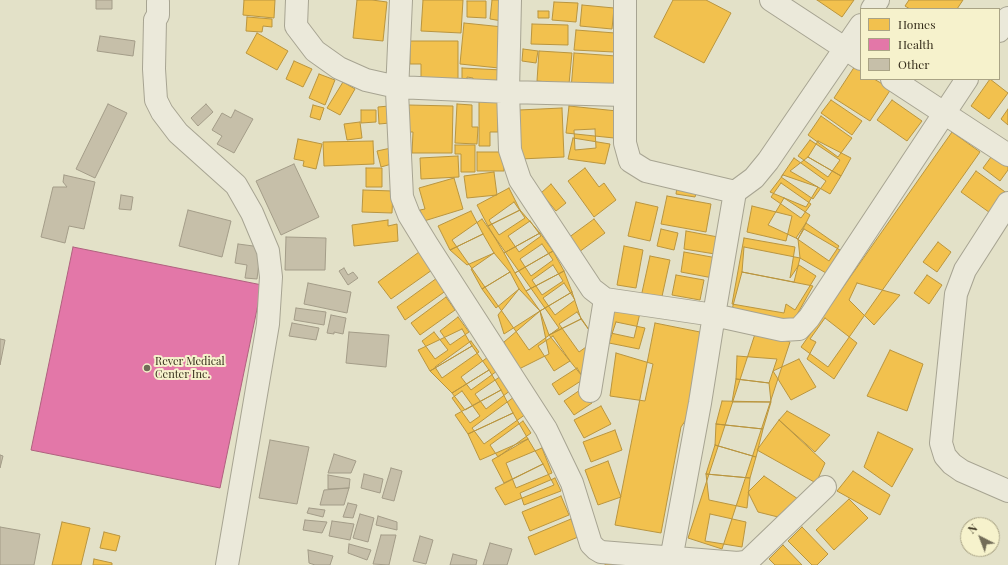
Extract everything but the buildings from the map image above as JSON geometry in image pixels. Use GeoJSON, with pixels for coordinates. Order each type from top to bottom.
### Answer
{"type":"FeatureCollection","features":[{"type":"Feature","properties":{"kind":"street"},"geometry":{"type":"LineString","coordinates":[[297,0],[296,26],[315,52],[339,68],[366,80],[397,88],[625,95]]}},
{"type":"Feature","properties":{"kind":"street"},"geometry":{"type":"LineString","coordinates":[[401,0],[397,88],[402,197],[409,215],[432,253],[546,429],[572,483],[591,544],[601,552],[671,561],[745,562],[749,560],[825,487]]}},
{"type":"Feature","properties":{"kind":"street"},"geometry":{"type":"LineString","coordinates":[[510,0],[508,92],[510,150],[520,180],[592,289],[605,299],[714,315],[782,330],[799,329],[809,318],[966,80]]}},
{"type":"Feature","properties":{"kind":"street"},"geometry":{"type":"LineString","coordinates":[[625,0],[625,143],[630,161],[646,171],[735,192]]}},
{"type":"Feature","properties":{"kind":"street"},"geometry":{"type":"LineString","coordinates":[[771,0],[853,54]]}},
{"type":"Feature","properties":{"kind":"street"},"geometry":{"type":"LineString","coordinates":[[158,2],[158,15],[155,20],[154,70],[156,100],[162,112],[178,133],[236,186],[252,213],[268,251],[271,277],[268,324],[227,565]]}},
{"type":"Feature","properties":{"kind":"street"},"geometry":{"type":"LineString","coordinates":[[1000,30],[1008,18]]}},
{"type":"Feature","properties":{"kind":"street"},"geometry":{"type":"LineString","coordinates":[[671,561],[700,403],[735,192],[754,178],[853,54],[860,29]]}},
{"type":"Feature","properties":{"kind":"street"},"geometry":{"type":"LineString","coordinates":[[894,80],[1008,155]]}},
{"type":"Feature","properties":{"kind":"street"},"geometry":{"type":"LineString","coordinates":[[1008,203],[965,270],[956,294],[941,443],[945,456],[952,464],[962,471],[1008,490]]}},
{"type":"Feature","properties":{"kind":"street"},"geometry":{"type":"LineString","coordinates":[[590,391],[605,299]]}},
{"type":"Feature","properties":{"kind":"place","name":"Rever Medical Center Inc."},"geometry":{"type":"Point","coordinates":[147,368]}}]}
